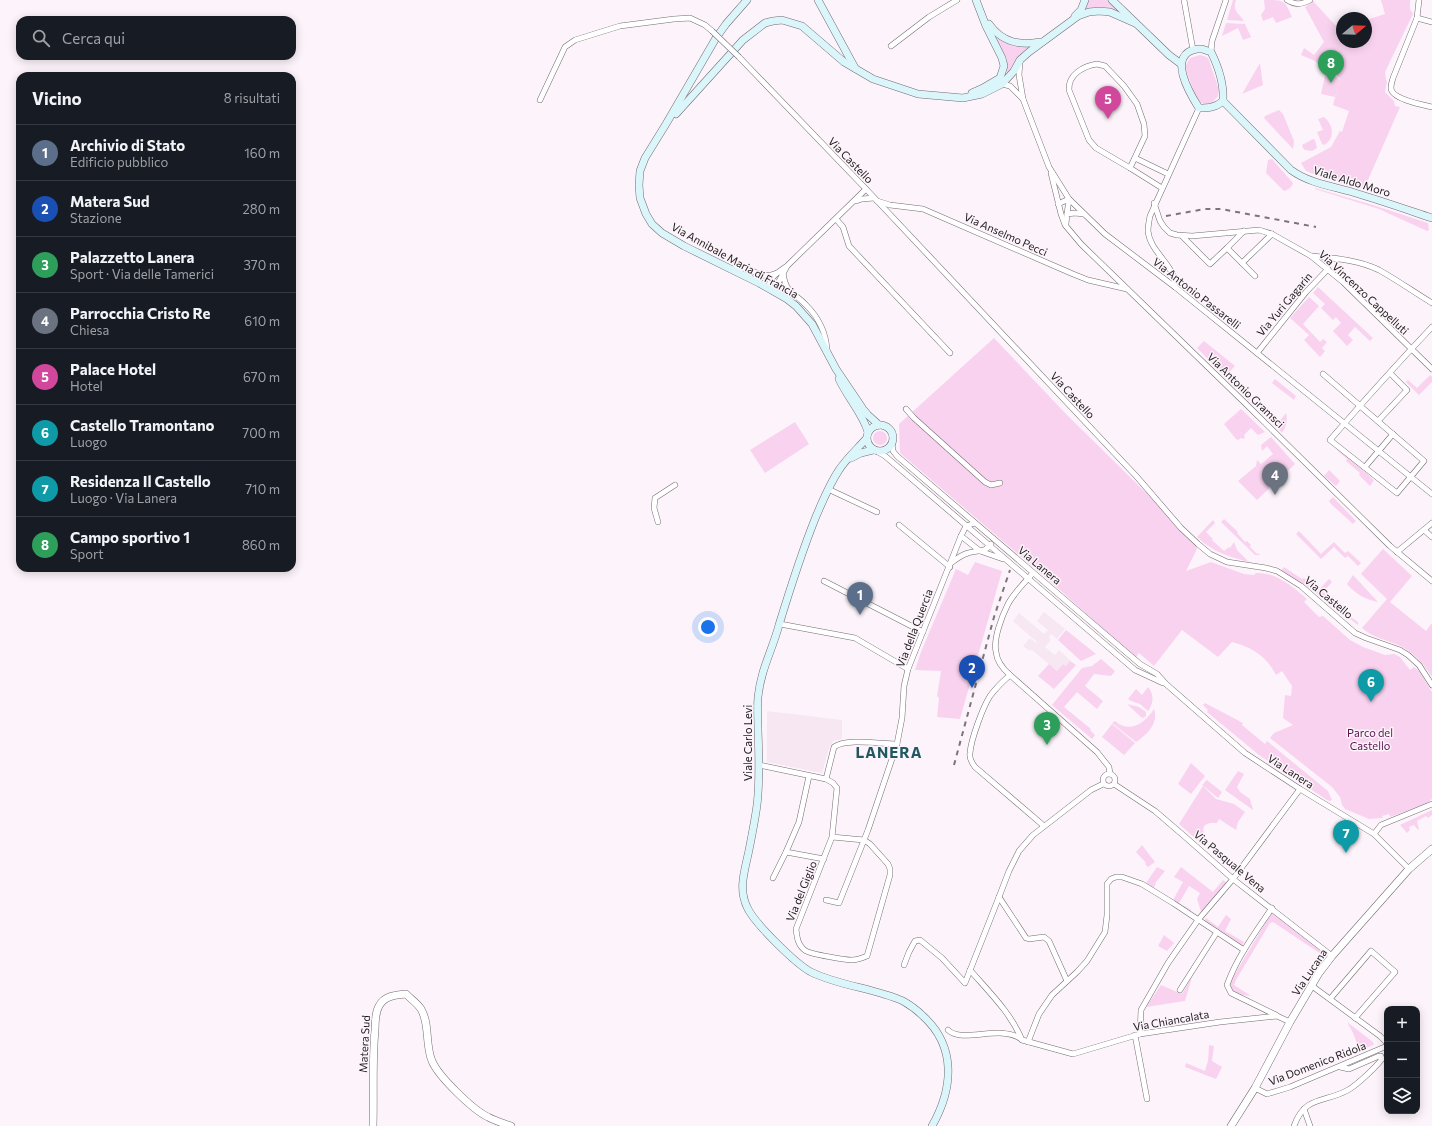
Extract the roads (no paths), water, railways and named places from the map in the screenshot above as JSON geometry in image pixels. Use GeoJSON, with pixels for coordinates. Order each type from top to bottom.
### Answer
{"type":"FeatureCollection","features":[{"type":"Feature","properties":{"kind":"main road","name":"Via Annibale Maria di Francia"},"geometry":{"type":"LineString","coordinates":[[747,0],[716,38],[645,158],[640,171],[640,198],[646,214],[652,224],[662,232],[684,246],[787,298],[796,306],[807,317],[836,369],[868,415],[879,424]]}},
{"type":"Feature","properties":{"kind":"main road"},"geometry":{"type":"LineString","coordinates":[[818,0],[855,68]]}},
{"type":"Feature","properties":{"kind":"main road"},"geometry":{"type":"LineString","coordinates":[[954,98],[983,88],[1000,78],[1003,71],[1004,66],[1002,58],[986,26],[976,0]]}},
{"type":"Feature","properties":{"kind":"main road"},"geometry":{"type":"LineString","coordinates":[[1067,23],[1081,10],[1084,0]]}},
{"type":"Feature","properties":{"kind":"main road"},"geometry":{"type":"LineString","coordinates":[[1112,0],[1135,23],[1181,64]]}},
{"type":"Feature","properties":{"kind":"main road"},"geometry":{"type":"LineString","coordinates":[[1002,84],[1014,71],[1020,60],[1042,41],[1078,16],[1089,12],[1110,12],[1135,23]]}},
{"type":"Feature","properties":{"kind":"main road"},"geometry":{"type":"LineString","coordinates":[[982,14],[994,31],[1003,38],[1026,44],[1042,41]]}},
{"type":"Feature","properties":{"kind":"main road","name":"Via Annibale Maria di Francia"},"geometry":{"type":"LineString","coordinates":[[666,124],[743,40],[764,23],[782,20],[802,26],[844,62],[873,79],[918,94],[954,98],[970,97],[982,94],[1002,84]]}},
{"type":"Feature","properties":{"kind":"main road"},"geometry":{"type":"LineString","coordinates":[[1202,49],[1211,52],[1216,63],[1223,92],[1223,102],[1217,106],[1199,108],[1192,97],[1183,76],[1181,64],[1187,53],[1193,50],[1202,49]]}},
{"type":"Feature","properties":{"kind":"main road","name":"Viale Aldo Moro"},"geometry":{"type":"LineString","coordinates":[[1223,102],[1291,170],[1300,177],[1367,196],[1432,218]]}},
{"type":"Feature","properties":{"kind":"main road","name":"Via Annibale Maria di Francia"},"geometry":{"type":"LineString","coordinates":[[836,369],[843,389],[863,419],[867,435]]}},
{"type":"Feature","properties":{"kind":"main road"},"geometry":{"type":"LineString","coordinates":[[879,424],[886,426],[891,431],[893,438],[892,444],[884,451],[876,451],[868,445],[867,435],[872,427],[879,424]]}},
{"type":"Feature","properties":{"kind":"main road","name":"Viale Carlo Levi"},"geometry":{"type":"LineString","coordinates":[[867,435],[849,459],[840,468],[828,489],[799,561],[780,624],[766,659],[760,680],[758,700],[759,765],[757,802],[742,882],[743,897],[748,909],[770,936],[798,963],[810,971],[835,981],[904,1002],[929,1022],[944,1048],[948,1063],[948,1080],[945,1097],[932,1126]]}},
{"type":"Feature","properties":{"kind":"main road","name":"Viale Carlo Levi"},"geometry":{"type":"LineString","coordinates":[[849,459],[861,453],[876,451]]}},
{"type":"Feature","properties":{"kind":"street"},"geometry":{"type":"LineString","coordinates":[[890,46],[928,17],[957,0]]}},
{"type":"Feature","properties":{"kind":"street"},"geometry":{"type":"LineString","coordinates":[[1184,0],[1193,50]]}},
{"type":"Feature","properties":{"kind":"street"},"geometry":{"type":"LineString","coordinates":[[1211,52],[1212,41],[1226,0]]}},
{"type":"Feature","properties":{"kind":"street"},"geometry":{"type":"LineString","coordinates":[[1287,0],[1293,4],[1310,0]]}},
{"type":"Feature","properties":{"kind":"street"},"geometry":{"type":"LineString","coordinates":[[1419,0],[1417,18],[1393,78],[1391,88],[1393,93],[1403,99],[1432,107]]}},
{"type":"Feature","properties":{"kind":"street","name":"Via Castello"},"geometry":{"type":"LineString","coordinates":[[540,100],[566,47],[575,40],[620,26],[674,19],[690,18],[705,25],[739,57],[866,189],[1137,477],[1181,528],[1198,544],[1210,554],[1227,562],[1277,571],[1301,586],[1355,632],[1366,638],[1400,650],[1408,655],[1419,665],[1432,685]]}},
{"type":"Feature","properties":{"kind":"street"},"geometry":{"type":"LineString","coordinates":[[1417,18],[1432,22]]}},
{"type":"Feature","properties":{"kind":"street","name":"Via Antonio Passarelli"},"geometry":{"type":"LineString","coordinates":[[1020,60],[1019,75],[1023,99],[1049,167],[1068,199],[1105,234],[1257,353],[1432,494]]}},
{"type":"Feature","properties":{"kind":"street"},"geometry":{"type":"LineString","coordinates":[[1130,168],[1145,136],[1144,124],[1137,104],[1124,86],[1105,66],[1097,64],[1087,66],[1072,76],[1068,83],[1069,90],[1088,140],[1096,148],[1162,188]]}},
{"type":"Feature","properties":{"kind":"street"},"geometry":{"type":"LineString","coordinates":[[1002,84],[1010,86],[1023,99]]}},
{"type":"Feature","properties":{"kind":"street"},"geometry":{"type":"LineString","coordinates":[[1175,288],[1176,282],[1172,272],[1154,248],[1149,237],[1148,232],[1150,216],[1154,203],[1199,108]]}},
{"type":"Feature","properties":{"kind":"street"},"geometry":{"type":"LineString","coordinates":[[1134,158],[1168,174]]}},
{"type":"Feature","properties":{"kind":"street","name":"Via Antonio Gramsci"},"geometry":{"type":"LineString","coordinates":[[1049,167],[1065,225],[1081,244],[1397,552],[1432,581]]}},
{"type":"Feature","properties":{"kind":"street"},"geometry":{"type":"LineString","coordinates":[[770,289],[769,282],[866,189]]}},
{"type":"Feature","properties":{"kind":"street"},"geometry":{"type":"LineString","coordinates":[[855,201],[862,199],[875,200]]}},
{"type":"Feature","properties":{"kind":"street"},"geometry":{"type":"LineString","coordinates":[[1058,204],[1068,199],[1068,214],[1065,225]]}},
{"type":"Feature","properties":{"kind":"street","name":"Via Anselmo Pecci"},"geometry":{"type":"LineString","coordinates":[[875,200],[896,206],[912,206],[923,209],[1088,280],[1128,290]]}},
{"type":"Feature","properties":{"kind":"street"},"geometry":{"type":"LineString","coordinates":[[1154,203],[1160,221],[1164,227],[1170,233],[1182,236],[1210,264],[1244,231]]}},
{"type":"Feature","properties":{"kind":"street"},"geometry":{"type":"LineString","coordinates":[[1068,214],[1084,214]]}},
{"type":"Feature","properties":{"kind":"street"},"geometry":{"type":"LineString","coordinates":[[836,219],[843,227],[849,246],[950,353]]}},
{"type":"Feature","properties":{"kind":"street","name":"Via Vincenzo Cappelluti"},"geometry":{"type":"LineString","coordinates":[[1182,236],[1259,230],[1272,234],[1311,256],[1328,269],[1432,369]]}},
{"type":"Feature","properties":{"kind":"street"},"geometry":{"type":"LineString","coordinates":[[1242,263],[1272,234]]}},
{"type":"Feature","properties":{"kind":"street"},"geometry":{"type":"LineString","coordinates":[[1227,248],[1255,276]]}},
{"type":"Feature","properties":{"kind":"street"},"geometry":{"type":"LineString","coordinates":[[1311,256],[1336,258],[1378,270],[1432,303]]}},
{"type":"Feature","properties":{"kind":"street"},"geometry":{"type":"LineString","coordinates":[[732,269],[742,268],[764,275],[780,273]]}},
{"type":"Feature","properties":{"kind":"street","name":"Via Yuri Gagarin"},"geometry":{"type":"LineString","coordinates":[[1257,353],[1306,292],[1328,269]]}},
{"type":"Feature","properties":{"kind":"street"},"geometry":{"type":"LineString","coordinates":[[780,273],[786,287],[806,305],[818,319],[826,340],[827,351]]}},
{"type":"Feature","properties":{"kind":"street"},"geometry":{"type":"LineString","coordinates":[[1322,374],[1360,406],[1378,421],[1424,461],[1397,493],[1330,440],[1360,406],[1390,373],[1432,328]]}},
{"type":"Feature","properties":{"kind":"street"},"geometry":{"type":"LineString","coordinates":[[1427,333],[1432,338]]}},
{"type":"Feature","properties":{"kind":"street"},"geometry":{"type":"LineString","coordinates":[[1378,421],[1407,390],[1390,373]]}},
{"type":"Feature","properties":{"kind":"street"},"geometry":{"type":"LineString","coordinates":[[906,408],[914,418],[985,482],[991,485],[1000,483]]}},
{"type":"Feature","properties":{"kind":"street"},"geometry":{"type":"LineString","coordinates":[[1365,467],[1393,434]]}},
{"type":"Feature","properties":{"kind":"street","name":"Via Lanera"},"geometry":{"type":"LineString","coordinates":[[892,444],[893,451],[896,456],[1140,664],[1157,674],[1166,684],[1245,753],[1374,834],[1409,869]]}},
{"type":"Feature","properties":{"kind":"street","name":"Via Lanera"},"geometry":{"type":"LineString","coordinates":[[876,451],[885,456],[1135,670],[1166,684]]}},
{"type":"Feature","properties":{"kind":"street"},"geometry":{"type":"LineString","coordinates":[[658,522],[654,508],[655,498],[676,485]]}},
{"type":"Feature","properties":{"kind":"street"},"geometry":{"type":"LineString","coordinates":[[828,489],[877,512]]}},
{"type":"Feature","properties":{"kind":"street"},"geometry":{"type":"LineString","coordinates":[[966,526],[975,523]]}},
{"type":"Feature","properties":{"kind":"street"},"geometry":{"type":"LineString","coordinates":[[1397,552],[1432,524]]}},
{"type":"Feature","properties":{"kind":"street"},"geometry":{"type":"LineString","coordinates":[[899,526],[950,565],[959,557],[968,553],[984,550],[990,546],[993,538]]}},
{"type":"Feature","properties":{"kind":"street","name":"Via della Quercia"},"geometry":{"type":"LineString","coordinates":[[826,900],[839,903],[864,840],[897,744],[902,718],[904,686],[908,669],[966,526]]}},
{"type":"Feature","properties":{"kind":"street"},"geometry":{"type":"LineString","coordinates":[[1424,530],[1432,537]]}},
{"type":"Feature","properties":{"kind":"street","name":"Via Lanera"},"geometry":{"type":"LineString","coordinates":[[961,536],[980,551],[1007,560]]}},
{"type":"Feature","properties":{"kind":"street"},"geometry":{"type":"LineString","coordinates":[[1033,573],[1008,604],[995,644],[997,659],[1010,676],[1097,752],[1109,767],[1110,774],[1115,778],[1114,784],[1109,787],[1103,784]]}},
{"type":"Feature","properties":{"kind":"street"},"geometry":{"type":"LineString","coordinates":[[824,581],[923,632]]}},
{"type":"Feature","properties":{"kind":"street"},"geometry":{"type":"LineString","coordinates":[[780,624],[855,638],[908,669]]}},
{"type":"Feature","properties":{"kind":"street"},"geometry":{"type":"LineString","coordinates":[[1010,676],[1001,683],[990,697],[980,717],[970,753],[971,761],[975,767],[1044,826]]}},
{"type":"Feature","properties":{"kind":"street"},"geometry":{"type":"LineString","coordinates":[[759,765],[826,779],[834,746],[838,744],[851,742],[897,744]]}},
{"type":"Feature","properties":{"kind":"street"},"geometry":{"type":"LineString","coordinates":[[1103,784],[1103,777],[1106,774],[1110,774]]}},
{"type":"Feature","properties":{"kind":"street"},"geometry":{"type":"LineString","coordinates":[[773,878],[800,822],[809,776]]}},
{"type":"Feature","properties":{"kind":"street","name":"Via del Giglio"},"geometry":{"type":"LineString","coordinates":[[826,779],[833,783],[837,788],[832,837],[796,929],[797,940],[807,952],[852,960],[867,956],[890,875],[890,869],[888,864],[870,844],[864,840]]}},
{"type":"Feature","properties":{"kind":"street"},"geometry":{"type":"LineString","coordinates":[[904,966],[915,941],[920,940],[942,958],[965,983],[1009,871],[1020,851],[1033,835],[1044,826],[1091,790],[1103,784]]}},
{"type":"Feature","properties":{"kind":"street","name":"Via Pasquale Vena"},"geometry":{"type":"LineString","coordinates":[[1114,784],[1160,816],[1233,879],[1332,956]]}},
{"type":"Feature","properties":{"kind":"street"},"geometry":{"type":"LineString","coordinates":[[1147,1099],[1137,1035],[1141,1010],[1168,963],[1198,920],[1233,879],[1300,788]]}},
{"type":"Feature","properties":{"kind":"street"},"geometry":{"type":"LineString","coordinates":[[1374,834],[1382,825],[1432,804]]}},
{"type":"Feature","properties":{"kind":"street"},"geometry":{"type":"LineString","coordinates":[[832,837],[864,840]]}},
{"type":"Feature","properties":{"kind":"street","name":"Via Lucana"},"geometry":{"type":"LineString","coordinates":[[1231,1126],[1255,1088],[1290,1022],[1319,973],[1332,956],[1409,869],[1432,849]]}},
{"type":"Feature","properties":{"kind":"street"},"geometry":{"type":"LineString","coordinates":[[786,852],[824,860]]}},
{"type":"Feature","properties":{"kind":"street"},"geometry":{"type":"LineString","coordinates":[[1030,1043],[1039,1014],[1052,995],[1077,972],[1086,961],[1105,932],[1107,915],[1107,884],[1111,879],[1122,877],[1142,884],[1174,903],[1244,950]]}},
{"type":"Feature","properties":{"kind":"street"},"geometry":{"type":"LineString","coordinates":[[999,897],[1026,938],[1044,937],[1049,941],[1067,981]]}},
{"type":"Feature","properties":{"kind":"street"},"geometry":{"type":"LineString","coordinates":[[1272,908],[1244,950],[1227,985],[1228,990],[1231,993],[1290,1022]]}},
{"type":"Feature","properties":{"kind":"street"},"geometry":{"type":"LineString","coordinates":[[1180,990],[1216,932]]}},
{"type":"Feature","properties":{"kind":"street"},"geometry":{"type":"LineString","coordinates":[[1330,999],[1371,951],[1395,972],[1355,1018]]}},
{"type":"Feature","properties":{"kind":"street"},"geometry":{"type":"LineString","coordinates":[[970,970],[1004,1010],[1022,1040]]}},
{"type":"Feature","properties":{"kind":"street"},"geometry":{"type":"LineString","coordinates":[[1312,986],[1386,1042]]}},
{"type":"Feature","properties":{"kind":"street","name":"Matera Sud"},"geometry":{"type":"LineString","coordinates":[[373,1126],[374,1038],[376,1012],[379,1005],[385,999],[395,995],[406,994],[415,1002],[425,1019],[431,1060],[436,1069],[455,1091],[487,1117],[511,1126]]}},
{"type":"Feature","properties":{"kind":"street","name":"Via Chiancalata"},"geometry":{"type":"LineString","coordinates":[[948,1030],[952,1034],[964,1036],[1007,1033],[1016,1035],[1022,1040],[1030,1043],[1073,1054],[1137,1035],[1220,1022],[1277,1016]]}},
{"type":"Feature","properties":{"kind":"street","name":"Via Domenico Ridola"},"geometry":{"type":"LineString","coordinates":[[1255,1088],[1268,1094],[1340,1067],[1384,1047]]}},
{"type":"Feature","properties":{"kind":"street"},"geometry":{"type":"LineString","coordinates":[[1294,1126],[1304,1109],[1311,1103],[1348,1090],[1382,1059],[1381,1056],[1379,1056],[1349,1069],[1340,1067]]}},
{"type":"Feature","properties":{"kind":"street"},"geometry":{"type":"LineString","coordinates":[[1304,1109],[1310,1126]]}},
{"type":"Feature","properties":{"kind":"railway"},"geometry":{"type":"LineString","coordinates":[[1166,216],[1205,209],[1221,209],[1316,227]]}},
{"type":"Feature","properties":{"kind":"railway"},"geometry":{"type":"LineString","coordinates":[[954,765],[994,617],[1010,570]]}},
{"type":"Feature","properties":{"kind":"place","name":"Campo sportivo 1"},"geometry":{"type":"Point","coordinates":[1331,83]}},
{"type":"Feature","properties":{"kind":"place","name":"Palace Hotel"},"geometry":{"type":"Point","coordinates":[1108,119]}},
{"type":"Feature","properties":{"kind":"place","name":"Parrocchia Cristo Re"},"geometry":{"type":"Point","coordinates":[1275,495]}},
{"type":"Feature","properties":{"kind":"place","name":"Archivio di Stato"},"geometry":{"type":"Point","coordinates":[860,615]}},
{"type":"Feature","properties":{"kind":"place","name":"Matera Sud"},"geometry":{"type":"Point","coordinates":[972,688]}},
{"type":"Feature","properties":{"kind":"place","name":"Castello Tramontano"},"geometry":{"type":"Point","coordinates":[1371,702]}},
{"type":"Feature","properties":{"kind":"place","name":"Palazzetto Lanera"},"geometry":{"type":"Point","coordinates":[1047,745]}},
{"type":"Feature","properties":{"kind":"place","name":"Residenza Il Castello"},"geometry":{"type":"Point","coordinates":[1346,853]}},
{"type":"Feature","properties":{"kind":"district","name":"LANERA"},"geometry":{"type":"Point","coordinates":[889,752]}},
{"type":"Feature","properties":{"kind":"park label","name":"Parco del Castello"},"geometry":{"type":"Point","coordinates":[1370,738]}}]}
